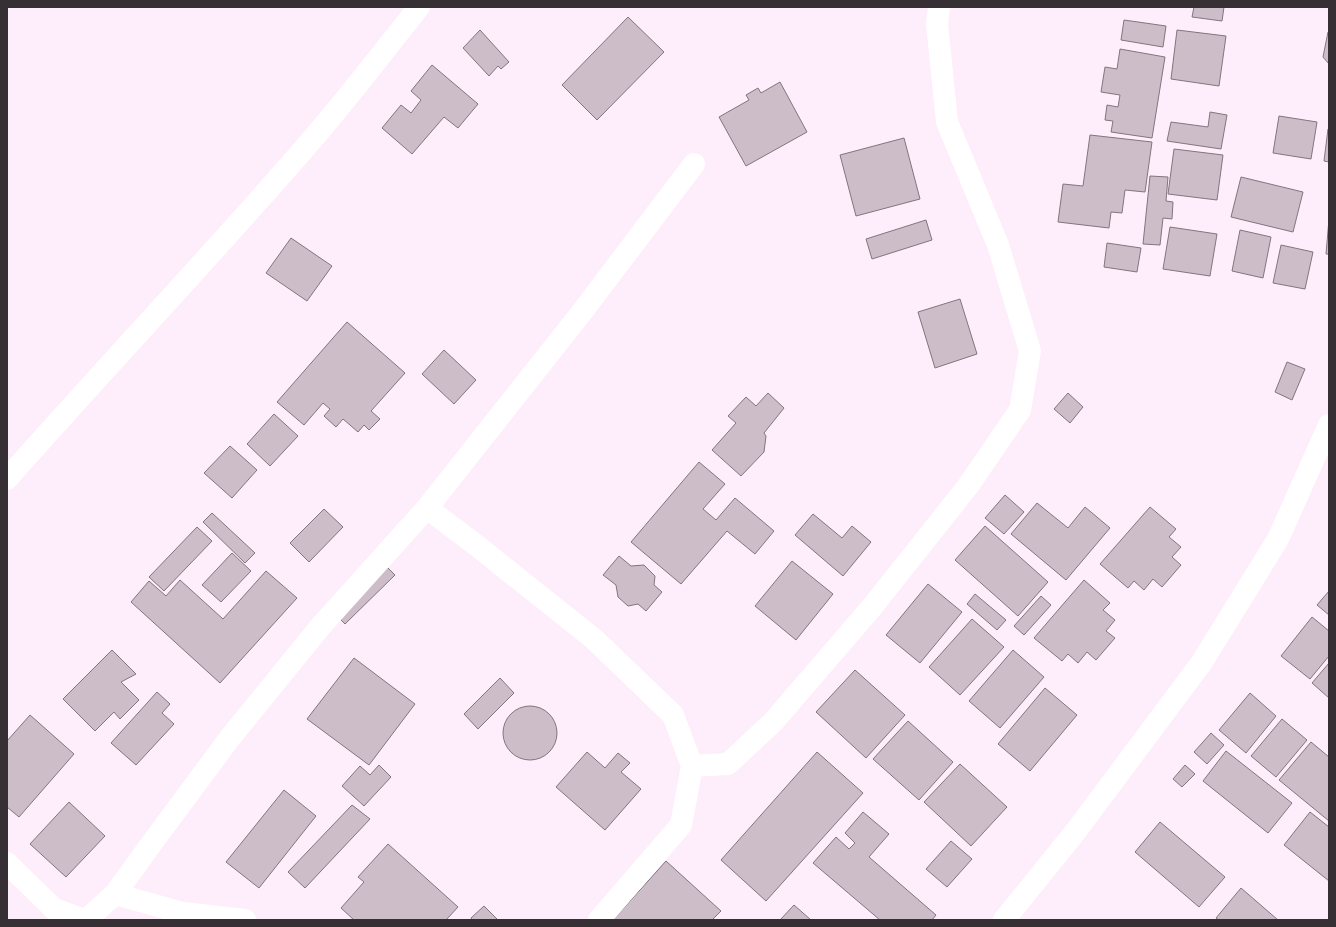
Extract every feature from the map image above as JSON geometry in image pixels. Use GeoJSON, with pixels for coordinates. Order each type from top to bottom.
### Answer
{"type":"FeatureCollection","features":[{"type":"Feature","properties":{"kind":"street"},"geometry":{"type":"LineString","coordinates":[[7,479],[80,396],[191,276],[312,140],[419,7]]}},
{"type":"Feature","properties":{"kind":"street"},"geometry":{"type":"LineString","coordinates":[[692,766],[728,764],[774,722],[872,607],[968,486],[1020,410],[1030,351],[998,245],[947,122],[937,24],[940,7]]}},
{"type":"Feature","properties":{"kind":"street"},"geometry":{"type":"LineString","coordinates":[[7,863],[54,909],[85,920],[115,894],[229,739],[320,628],[427,508],[577,318],[694,164]]}},
{"type":"Feature","properties":{"kind":"street"},"geometry":{"type":"LineString","coordinates":[[1004,920],[1076,832],[1202,662],[1278,540],[1329,425]]}},
{"type":"Feature","properties":{"kind":"street"},"geometry":{"type":"LineString","coordinates":[[427,508],[594,639],[673,715],[692,766],[680,826],[599,920]]}},
{"type":"Feature","properties":{"kind":"street"},"geometry":{"type":"LineString","coordinates":[[115,894],[183,913],[245,920]]}},
{"type":"Feature","properties":{"kind":"building"},"geometry":{"type":"Polygon","coordinates":[[[1194,7],[1224,7],[1222,21],[1192,17],[1194,7]]]}},
{"type":"Feature","properties":{"kind":"building"},"geometry":{"type":"Polygon","coordinates":[[[628,17],[664,52],[597,120],[562,85],[628,17]]]}},
{"type":"Feature","properties":{"kind":"building"},"geometry":{"type":"Polygon","coordinates":[[[1124,20],[1166,26],[1163,47],[1121,40],[1124,20]]]}},
{"type":"Feature","properties":{"kind":"building"},"geometry":{"type":"Polygon","coordinates":[[[480,30],[509,62],[501,69],[498,66],[489,76],[463,48],[480,30]]]}},
{"type":"Feature","properties":{"kind":"building"},"geometry":{"type":"Polygon","coordinates":[[[1177,30],[1226,36],[1219,86],[1171,79],[1177,30]]]}},
{"type":"Feature","properties":{"kind":"building"},"geometry":{"type":"Polygon","coordinates":[[[1328,32],[1329,33],[1329,64],[1323,57],[1328,32]]]}},
{"type":"Feature","properties":{"kind":"building"},"geometry":{"type":"Polygon","coordinates":[[[1120,49],[1165,57],[1152,138],[1111,132],[1113,121],[1105,120],[1107,105],[1118,107],[1120,95],[1101,92],[1105,67],[1117,69],[1120,49]]]}},
{"type":"Feature","properties":{"kind":"building"},"geometry":{"type":"Polygon","coordinates":[[[432,65],[478,104],[458,128],[444,117],[412,154],[382,128],[401,105],[411,113],[421,100],[411,91],[432,65]]]}},
{"type":"Feature","properties":{"kind":"building"},"geometry":{"type":"Polygon","coordinates":[[[780,82],[807,132],[746,166],[719,117],[749,100],[746,95],[758,88],[761,93],[780,82]]]}},
{"type":"Feature","properties":{"kind":"building"},"geometry":{"type":"Polygon","coordinates":[[[1210,112],[1227,115],[1221,149],[1167,141],[1171,122],[1208,127],[1210,112]]]}},
{"type":"Feature","properties":{"kind":"building"},"geometry":{"type":"Polygon","coordinates":[[[1279,116],[1317,122],[1311,159],[1273,153],[1279,116]]]}},
{"type":"Feature","properties":{"kind":"building"},"geometry":{"type":"Polygon","coordinates":[[[1329,129],[1329,162],[1324,161],[1329,129]]]}},
{"type":"Feature","properties":{"kind":"building"},"geometry":{"type":"Polygon","coordinates":[[[1090,135],[1152,142],[1145,192],[1125,190],[1122,213],[1111,212],[1109,228],[1058,222],[1063,184],[1083,186],[1090,135]]]}},
{"type":"Feature","properties":{"kind":"building"},"geometry":{"type":"Polygon","coordinates":[[[904,138],[920,199],[856,216],[840,155],[904,138]]]}},
{"type":"Feature","properties":{"kind":"building"},"geometry":{"type":"Polygon","coordinates":[[[1174,149],[1223,155],[1217,200],[1168,194],[1174,149]]]}},
{"type":"Feature","properties":{"kind":"building"},"geometry":{"type":"Polygon","coordinates":[[[1150,176],[1168,177],[1166,201],[1173,202],[1172,219],[1163,218],[1160,245],[1143,244],[1150,176]]]}},
{"type":"Feature","properties":{"kind":"building"},"geometry":{"type":"Polygon","coordinates":[[[1241,177],[1303,192],[1293,232],[1231,217],[1241,177]]]}},
{"type":"Feature","properties":{"kind":"building"},"geometry":{"type":"Polygon","coordinates":[[[1329,219],[1329,254],[1326,254],[1329,219]]]}},
{"type":"Feature","properties":{"kind":"building"},"geometry":{"type":"Polygon","coordinates":[[[926,220],[932,240],[872,259],[866,239],[926,220]]]}},
{"type":"Feature","properties":{"kind":"building"},"geometry":{"type":"Polygon","coordinates":[[[1170,227],[1217,234],[1210,276],[1163,269],[1170,227]]]}},
{"type":"Feature","properties":{"kind":"building"},"geometry":{"type":"Polygon","coordinates":[[[1240,230],[1271,237],[1263,278],[1232,271],[1240,230]]]}},
{"type":"Feature","properties":{"kind":"building"},"geometry":{"type":"Polygon","coordinates":[[[291,238],[332,266],[307,301],[266,273],[291,238]]]}},
{"type":"Feature","properties":{"kind":"building"},"geometry":{"type":"Polygon","coordinates":[[[1107,243],[1141,248],[1137,272],[1104,267],[1107,243]]]}},
{"type":"Feature","properties":{"kind":"building"},"geometry":{"type":"Polygon","coordinates":[[[1281,245],[1313,252],[1305,289],[1273,283],[1281,245]]]}},
{"type":"Feature","properties":{"kind":"building"},"geometry":{"type":"Polygon","coordinates":[[[960,299],[977,354],[935,368],[918,312],[960,299]]]}},
{"type":"Feature","properties":{"kind":"building"},"geometry":{"type":"Polygon","coordinates":[[[347,322],[405,373],[371,411],[380,419],[369,430],[364,425],[358,432],[343,419],[336,427],[324,416],[330,409],[323,403],[304,425],[277,402],[347,322]]]}},
{"type":"Feature","properties":{"kind":"building"},"geometry":{"type":"Polygon","coordinates":[[[444,350],[476,380],[454,404],[422,374],[444,350]]]}},
{"type":"Feature","properties":{"kind":"building"},"geometry":{"type":"Polygon","coordinates":[[[1287,362],[1305,369],[1292,400],[1275,392],[1287,362]]]}},
{"type":"Feature","properties":{"kind":"building"},"geometry":{"type":"Polygon","coordinates":[[[768,393],[784,408],[764,433],[766,436],[764,452],[741,476],[712,450],[736,423],[728,416],[746,397],[756,406],[768,393]]]}},
{"type":"Feature","properties":{"kind":"building"},"geometry":{"type":"Polygon","coordinates":[[[1068,393],[1083,407],[1070,423],[1054,409],[1068,393]]]}},
{"type":"Feature","properties":{"kind":"building"},"geometry":{"type":"Polygon","coordinates":[[[274,414],[298,436],[270,466],[247,444],[274,414]]]}},
{"type":"Feature","properties":{"kind":"building"},"geometry":{"type":"Polygon","coordinates":[[[230,446],[257,470],[232,498],[204,473],[230,446]]]}},
{"type":"Feature","properties":{"kind":"building"},"geometry":{"type":"Polygon","coordinates":[[[699,462],[725,484],[703,509],[716,520],[735,498],[774,531],[755,554],[727,531],[681,584],[631,542],[699,462]]]}},
{"type":"Feature","properties":{"kind":"building"},"geometry":{"type":"Polygon","coordinates":[[[1005,495],[1024,512],[1004,534],[985,518],[1005,495]]]}},
{"type":"Feature","properties":{"kind":"building"},"geometry":{"type":"Polygon","coordinates":[[[1037,503],[1068,528],[1085,507],[1110,528],[1066,580],[1011,534],[1037,503]]]}},
{"type":"Feature","properties":{"kind":"building"},"geometry":{"type":"Polygon","coordinates":[[[1150,507],[1176,529],[1169,537],[1181,547],[1172,557],[1181,565],[1162,587],[1153,579],[1144,590],[1134,581],[1128,588],[1100,564],[1150,507]]]}},
{"type":"Feature","properties":{"kind":"building"},"geometry":{"type":"Polygon","coordinates":[[[324,509],[343,527],[309,562],[290,543],[324,509]]]}},
{"type":"Feature","properties":{"kind":"building"},"geometry":{"type":"Polygon","coordinates":[[[212,513],[255,553],[245,563],[203,522],[212,513]]]}},
{"type":"Feature","properties":{"kind":"building"},"geometry":{"type":"Polygon","coordinates":[[[813,514],[842,538],[852,526],[871,542],[843,576],[795,535],[813,514]]]}},
{"type":"Feature","properties":{"kind":"building"},"geometry":{"type":"Polygon","coordinates":[[[985,526],[1048,582],[1018,616],[955,560],[985,526]]]}},
{"type":"Feature","properties":{"kind":"building"},"geometry":{"type":"Polygon","coordinates":[[[197,527],[212,541],[164,591],[149,577],[197,527]]]}},
{"type":"Feature","properties":{"kind":"building"},"geometry":{"type":"Polygon","coordinates":[[[232,553],[251,571],[221,602],[202,585],[232,553]]]}},
{"type":"Feature","properties":{"kind":"building"},"geometry":{"type":"Polygon","coordinates":[[[619,556],[631,566],[644,565],[655,576],[654,585],[662,592],[646,611],[638,604],[628,606],[618,597],[616,585],[603,575],[619,556]]]}},
{"type":"Feature","properties":{"kind":"building"},"geometry":{"type":"Polygon","coordinates":[[[792,561],[833,594],[796,640],[755,606],[792,561]]]}},
{"type":"Feature","properties":{"kind":"building"},"geometry":{"type":"Polygon","coordinates":[[[384,564],[395,575],[345,624],[334,613],[384,564]]]}},
{"type":"Feature","properties":{"kind":"building"},"geometry":{"type":"Polygon","coordinates":[[[266,571],[297,598],[220,683],[131,602],[149,581],[166,596],[180,580],[223,619],[266,571]]]}},
{"type":"Feature","properties":{"kind":"building"},"geometry":{"type":"Polygon","coordinates":[[[1084,580],[1110,603],[1103,610],[1115,620],[1106,631],[1115,638],[1096,660],[1087,652],[1078,663],[1068,654],[1062,661],[1034,638],[1084,580]]]}},
{"type":"Feature","properties":{"kind":"building"},"geometry":{"type":"Polygon","coordinates":[[[928,584],[962,612],[920,663],[886,635],[928,584]]]}},
{"type":"Feature","properties":{"kind":"building"},"geometry":{"type":"Polygon","coordinates":[[[1329,591],[1329,615],[1317,605],[1329,591]]]}},
{"type":"Feature","properties":{"kind":"building"},"geometry":{"type":"Polygon","coordinates":[[[975,594],[1006,620],[997,630],[967,604],[975,594]]]}},
{"type":"Feature","properties":{"kind":"building"},"geometry":{"type":"Polygon","coordinates":[[[1041,596],[1051,605],[1024,635],[1014,626],[1041,596]]]}},
{"type":"Feature","properties":{"kind":"building"},"geometry":{"type":"Polygon","coordinates":[[[1312,617],[1329,631],[1329,656],[1310,679],[1281,656],[1312,617]]]}},
{"type":"Feature","properties":{"kind":"building"},"geometry":{"type":"Polygon","coordinates":[[[972,619],[1004,647],[960,695],[929,667],[972,619]]]}},
{"type":"Feature","properties":{"kind":"building"},"geometry":{"type":"Polygon","coordinates":[[[112,650],[136,674],[121,682],[139,700],[120,719],[114,712],[95,731],[63,699],[112,650]]]}},
{"type":"Feature","properties":{"kind":"building"},"geometry":{"type":"Polygon","coordinates":[[[1013,650],[1044,677],[1000,728],[969,701],[1013,650]]]}},
{"type":"Feature","properties":{"kind":"building"},"geometry":{"type":"Polygon","coordinates":[[[354,658],[415,704],[369,765],[307,719],[354,658]]]}},
{"type":"Feature","properties":{"kind":"building"},"geometry":{"type":"Polygon","coordinates":[[[1329,663],[1329,698],[1312,683],[1329,663]]]}},
{"type":"Feature","properties":{"kind":"building"},"geometry":{"type":"Polygon","coordinates":[[[855,670],[905,715],[866,758],[816,712],[855,670]]]}},
{"type":"Feature","properties":{"kind":"building"},"geometry":{"type":"Polygon","coordinates":[[[500,678],[514,693],[478,729],[464,714],[500,678]]]}},
{"type":"Feature","properties":{"kind":"building"},"geometry":{"type":"Polygon","coordinates":[[[1045,688],[1077,715],[1030,771],[998,744],[1045,688]]]}},
{"type":"Feature","properties":{"kind":"building"},"geometry":{"type":"Polygon","coordinates":[[[157,692],[170,704],[162,713],[174,724],[136,765],[111,743],[157,692]]]}},
{"type":"Feature","properties":{"kind":"building"},"geometry":{"type":"Polygon","coordinates":[[[1250,693],[1276,716],[1246,753],[1219,730],[1250,693]]]}},
{"type":"Feature","properties":{"kind":"building"},"geometry":{"type":"Polygon","coordinates":[[[525,706],[535,706],[545,710],[553,718],[557,728],[557,738],[553,748],[545,756],[535,760],[525,760],[515,756],[507,748],[503,738],[503,728],[507,718],[515,710],[525,706]]]}},
{"type":"Feature","properties":{"kind":"building"},"geometry":{"type":"Polygon","coordinates":[[[30,715],[74,754],[19,817],[7,807],[7,741],[30,715]]]}},
{"type":"Feature","properties":{"kind":"building"},"geometry":{"type":"Polygon","coordinates":[[[1282,719],[1307,740],[1276,777],[1251,756],[1282,719]]]}},
{"type":"Feature","properties":{"kind":"building"},"geometry":{"type":"Polygon","coordinates":[[[908,721],[953,762],[919,800],[873,759],[908,721]]]}},
{"type":"Feature","properties":{"kind":"building"},"geometry":{"type":"Polygon","coordinates":[[[1211,733],[1224,745],[1207,764],[1194,752],[1211,733]]]}},
{"type":"Feature","properties":{"kind":"building"},"geometry":{"type":"Polygon","coordinates":[[[1311,742],[1329,757],[1329,821],[1279,780],[1311,742]]]}},
{"type":"Feature","properties":{"kind":"building"},"geometry":{"type":"Polygon","coordinates":[[[1226,751],[1292,803],[1268,833],[1203,781],[1226,751]]]}},
{"type":"Feature","properties":{"kind":"building"},"geometry":{"type":"Polygon","coordinates":[[[587,752],[605,768],[618,753],[630,763],[621,772],[641,789],[605,830],[556,787],[587,752]]]}},
{"type":"Feature","properties":{"kind":"building"},"geometry":{"type":"Polygon","coordinates":[[[817,752],[863,793],[766,901],[721,860],[817,752]]]}},
{"type":"Feature","properties":{"kind":"building"},"geometry":{"type":"Polygon","coordinates":[[[960,764],[1007,807],[971,846],[924,802],[960,764]]]}},
{"type":"Feature","properties":{"kind":"building"},"geometry":{"type":"Polygon","coordinates":[[[379,765],[391,777],[364,806],[342,786],[360,766],[370,775],[379,765]]]}},
{"type":"Feature","properties":{"kind":"building"},"geometry":{"type":"Polygon","coordinates":[[[1185,765],[1195,774],[1182,787],[1173,779],[1185,765]]]}},
{"type":"Feature","properties":{"kind":"building"},"geometry":{"type":"Polygon","coordinates":[[[284,790],[316,816],[259,888],[226,862],[284,790]]]}},
{"type":"Feature","properties":{"kind":"building"},"geometry":{"type":"Polygon","coordinates":[[[69,802],[105,836],[66,877],[30,844],[69,802]]]}},
{"type":"Feature","properties":{"kind":"building"},"geometry":{"type":"Polygon","coordinates":[[[352,805],[370,819],[305,888],[288,872],[352,805]]]}},
{"type":"Feature","properties":{"kind":"building"},"geometry":{"type":"Polygon","coordinates":[[[863,812],[889,834],[869,857],[936,915],[932,920],[880,920],[813,863],[836,837],[849,849],[855,843],[845,833],[863,812]]]}},
{"type":"Feature","properties":{"kind":"building"},"geometry":{"type":"Polygon","coordinates":[[[1310,812],[1329,827],[1329,881],[1284,845],[1310,812]]]}},
{"type":"Feature","properties":{"kind":"building"},"geometry":{"type":"Polygon","coordinates":[[[1160,822],[1225,877],[1199,907],[1135,852],[1160,822]]]}},
{"type":"Feature","properties":{"kind":"building"},"geometry":{"type":"Polygon","coordinates":[[[951,841],[972,859],[947,887],[926,869],[951,841]]]}},
{"type":"Feature","properties":{"kind":"building"},"geometry":{"type":"Polygon","coordinates":[[[388,844],[458,907],[446,920],[354,920],[341,908],[364,882],[358,877],[388,844]]]}},
{"type":"Feature","properties":{"kind":"building"},"geometry":{"type":"Polygon","coordinates":[[[666,861],[721,911],[712,920],[613,920],[666,861]]]}},
{"type":"Feature","properties":{"kind":"building"},"geometry":{"type":"Polygon","coordinates":[[[1241,888],[1278,920],[1219,920],[1216,918],[1241,888]]]}},
{"type":"Feature","properties":{"kind":"building"},"geometry":{"type":"Polygon","coordinates":[[[794,905],[811,920],[780,920],[794,905]]]}},
{"type":"Feature","properties":{"kind":"building"},"geometry":{"type":"Polygon","coordinates":[[[484,906],[498,920],[472,920],[471,918],[484,906]]]}}]}
